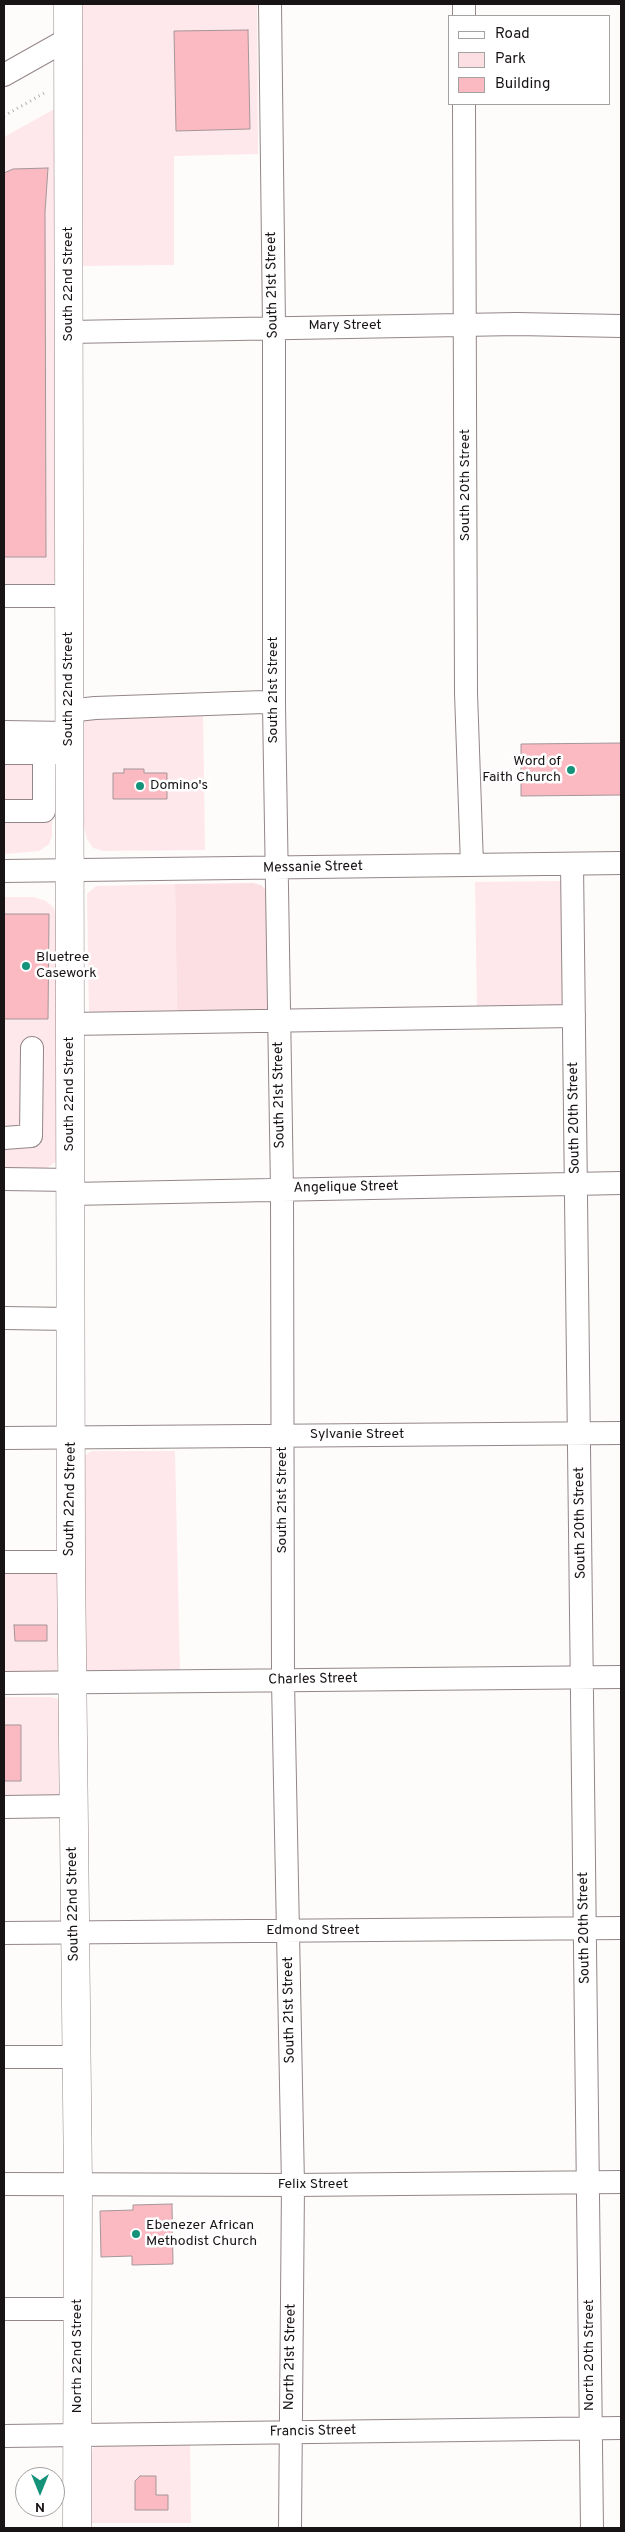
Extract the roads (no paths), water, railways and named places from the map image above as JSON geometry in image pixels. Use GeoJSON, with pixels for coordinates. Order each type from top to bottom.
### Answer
{"type":"FeatureCollection","features":[{"type":"Feature","properties":{"kind":"main road","name":"South 22nd Street"},"geometry":{"type":"LineString","coordinates":[[68,4],[70,596],[62,738],[70,870],[71,1682],[78,2184]]}},
{"type":"Feature","properties":{"kind":"main road","name":"North 22nd Street"},"geometry":{"type":"LineString","coordinates":[[77,2528],[78,2184]]}},
{"type":"Feature","properties":{"kind":"street","name":"South 21st Street"},"geometry":{"type":"LineString","coordinates":[[270,4],[274,326],[274,706],[282,1190],[284,1681],[292,2186]]}},
{"type":"Feature","properties":{"kind":"street"},"geometry":{"type":"LineString","coordinates":[[4,75],[68,39]]}},
{"type":"Feature","properties":{"kind":"street","name":"South 20th Street"},"geometry":{"type":"LineString","coordinates":[[464,105],[466,693],[472,866]]}},
{"type":"Feature","properties":{"kind":"street","name":"Mary Street"},"geometry":{"type":"LineString","coordinates":[[69,332],[274,326],[517,324],[621,326]]}},
{"type":"Feature","properties":{"kind":"street"},"geometry":{"type":"LineString","coordinates":[[4,596],[70,596]]}},
{"type":"Feature","properties":{"kind":"street"},"geometry":{"type":"LineString","coordinates":[[4,754],[62,738],[95,708],[264,702],[274,706]]}},
{"type":"Feature","properties":{"kind":"street"},"geometry":{"type":"LineString","coordinates":[[4,732],[62,738]]}},
{"type":"Feature","properties":{"kind":"street"},"geometry":{"type":"LineString","coordinates":[[4,811],[44,811],[62,738]]}},
{"type":"Feature","properties":{"kind":"street","name":"Messanie Street"},"geometry":{"type":"LineString","coordinates":[[4,871],[621,863]]}},
{"type":"Feature","properties":{"kind":"street","name":"South 20th Street"},"geometry":{"type":"LineString","coordinates":[[572,864],[589,2182]]}},
{"type":"Feature","properties":{"kind":"street"},"geometry":{"type":"LineString","coordinates":[[70,1024],[574,1016]]}},
{"type":"Feature","properties":{"kind":"street"},"geometry":{"type":"LineString","coordinates":[[4,1138],[31,1136],[32,1048]]}},
{"type":"Feature","properties":{"kind":"street","name":"Angelique Street"},"geometry":{"type":"LineString","coordinates":[[4,1180],[71,1187],[282,1190],[621,1183]]}},
{"type":"Feature","properties":{"kind":"street"},"geometry":{"type":"LineString","coordinates":[[4,1318],[71,1318]]}},
{"type":"Feature","properties":{"kind":"street","name":"Sylvanie Street"},"geometry":{"type":"LineString","coordinates":[[4,1438],[621,1433]]}},
{"type":"Feature","properties":{"kind":"street"},"geometry":{"type":"LineString","coordinates":[[4,1562],[71,1562]]}},
{"type":"Feature","properties":{"kind":"street","name":"Charles Street"},"geometry":{"type":"LineString","coordinates":[[4,1683],[621,1678]]}},
{"type":"Feature","properties":{"kind":"street"},"geometry":{"type":"LineString","coordinates":[[4,1806],[73,1806]]}},
{"type":"Feature","properties":{"kind":"street","name":"Edmond Street"},"geometry":{"type":"LineString","coordinates":[[4,1933],[621,1928]]}},
{"type":"Feature","properties":{"kind":"street"},"geometry":{"type":"LineString","coordinates":[[4,2057],[76,2056]]}},
{"type":"Feature","properties":{"kind":"street","name":"North 20th Street"},"geometry":{"type":"LineString","coordinates":[[589,2182],[592,2528]]}},
{"type":"Feature","properties":{"kind":"street","name":"Felix Street"},"geometry":{"type":"LineString","coordinates":[[4,2184],[292,2186],[621,2182]]}},
{"type":"Feature","properties":{"kind":"street","name":"North 21st Street"},"geometry":{"type":"LineString","coordinates":[[290,2528],[292,2186]]}},
{"type":"Feature","properties":{"kind":"street"},"geometry":{"type":"LineString","coordinates":[[4,2309],[78,2309]]}},
{"type":"Feature","properties":{"kind":"street","name":"Francis Street"},"geometry":{"type":"LineString","coordinates":[[4,2436],[621,2428]]}},
{"type":"Feature","properties":{"kind":"place","name":"Word of Faith Church"},"geometry":{"type":"Point","coordinates":[571,770]}},
{"type":"Feature","properties":{"kind":"place","name":"Domino's"},"geometry":{"type":"Point","coordinates":[140,786]}},
{"type":"Feature","properties":{"kind":"place","name":"Bluetree Casework"},"geometry":{"type":"Point","coordinates":[26,966]}},
{"type":"Feature","properties":{"kind":"place","name":"Ebenezer African Methodist Church"},"geometry":{"type":"Point","coordinates":[136,2234]}}]}
